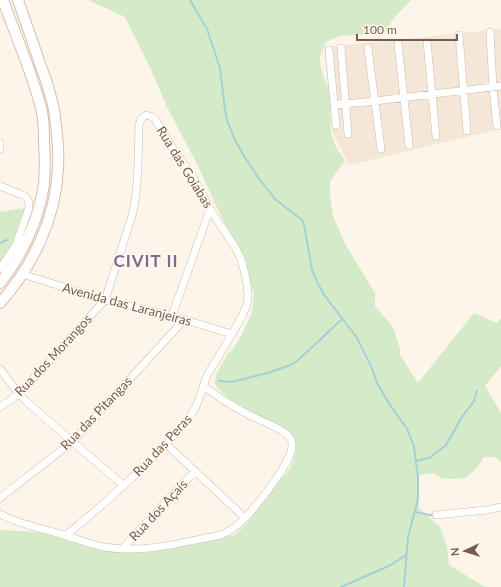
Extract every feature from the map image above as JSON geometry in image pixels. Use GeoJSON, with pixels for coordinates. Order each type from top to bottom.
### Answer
{"type":"FeatureCollection","features":[{"type":"Feature","properties":{"kind":"main road"},"geometry":{"type":"LineString","coordinates":[[0,283],[19,255],[31,230],[41,197],[45,167],[42,113],[32,80],[3,0]]}},
{"type":"Feature","properties":{"kind":"main road"},"geometry":{"type":"LineString","coordinates":[[0,303],[22,274],[36,251],[48,220],[56,191],[58,176],[55,116],[52,99],[18,0]]}},
{"type":"Feature","properties":{"kind":"street"},"geometry":{"type":"LineString","coordinates":[[490,32],[497,126]]}},
{"type":"Feature","properties":{"kind":"street"},"geometry":{"type":"LineString","coordinates":[[459,35],[467,131]]}},
{"type":"Feature","properties":{"kind":"street"},"geometry":{"type":"LineString","coordinates":[[427,42],[436,136]]}},
{"type":"Feature","properties":{"kind":"street"},"geometry":{"type":"LineString","coordinates":[[398,44],[409,145]]}},
{"type":"Feature","properties":{"kind":"street"},"geometry":{"type":"LineString","coordinates":[[341,48],[348,134]]}},
{"type":"Feature","properties":{"kind":"street"},"geometry":{"type":"LineString","coordinates":[[368,48],[381,149]]}},
{"type":"Feature","properties":{"kind":"street"},"geometry":{"type":"LineString","coordinates":[[329,50],[336,125]]}},
{"type":"Feature","properties":{"kind":"street"},"geometry":{"type":"LineString","coordinates":[[334,105],[501,86]]}},
{"type":"Feature","properties":{"kind":"street","name":"Rua das Goiabas"},"geometry":{"type":"LineString","coordinates":[[105,300],[135,205],[139,126],[142,117],[148,115],[155,119],[193,178],[241,259],[247,284],[247,305],[232,334]]}},
{"type":"Feature","properties":{"kind":"street"},"geometry":{"type":"LineString","coordinates":[[0,143],[0,149]]}},
{"type":"Feature","properties":{"kind":"street"},"geometry":{"type":"LineString","coordinates":[[0,186],[25,196],[29,203],[16,245],[0,269]]}},
{"type":"Feature","properties":{"kind":"street"},"geometry":{"type":"LineString","coordinates":[[172,316],[210,209]]}},
{"type":"Feature","properties":{"kind":"street","name":"Avenida das Laranjeiras"},"geometry":{"type":"LineString","coordinates":[[22,274],[105,300],[172,316],[232,334]]}},
{"type":"Feature","properties":{"kind":"street","name":"Rua dos Morangos"},"geometry":{"type":"LineString","coordinates":[[0,407],[19,394],[105,300]]}},
{"type":"Feature","properties":{"kind":"street","name":"Rua das Pitangas"},"geometry":{"type":"LineString","coordinates":[[0,498],[72,442],[184,320]]}},
{"type":"Feature","properties":{"kind":"street","name":"Rua das Peras"},"geometry":{"type":"LineString","coordinates":[[66,535],[96,512],[124,486],[187,421],[198,403],[208,374],[232,334]]}},
{"type":"Feature","properties":{"kind":"street"},"geometry":{"type":"LineString","coordinates":[[0,369],[19,394],[29,404],[124,486]]}},
{"type":"Feature","properties":{"kind":"street"},"geometry":{"type":"LineString","coordinates":[[0,514],[21,523],[66,535],[92,544],[122,549],[154,547],[221,535],[230,531],[245,518],[277,478],[288,458],[292,445],[291,440],[280,430],[232,406],[203,386]]}},
{"type":"Feature","properties":{"kind":"street"},"geometry":{"type":"LineString","coordinates":[[166,444],[245,518]]}},
{"type":"Feature","properties":{"kind":"street","name":"Rua dos Açaís"},"geometry":{"type":"LineString","coordinates":[[122,549],[195,471]]}},
{"type":"Feature","properties":{"kind":"street"},"geometry":{"type":"LineString","coordinates":[[436,515],[501,507]]}},
{"type":"Feature","properties":{"kind":"shaded area"},"geometry":{"type":"Polygon","coordinates":[[[501,29],[501,129],[349,165],[332,131],[324,47],[501,29]]]}},
{"type":"Feature","properties":{"kind":"green space"},"geometry":{"type":"Polygon","coordinates":[[[88,0],[411,0],[393,19],[385,33],[340,36],[326,42],[322,51],[320,64],[329,90],[331,102],[331,133],[335,145],[345,161],[330,181],[330,194],[333,216],[345,244],[375,293],[375,306],[393,327],[400,349],[400,355],[418,383],[474,313],[497,323],[501,318],[501,366],[485,386],[501,414],[501,462],[496,457],[484,457],[477,468],[465,478],[441,478],[433,473],[419,475],[419,508],[440,527],[447,546],[449,565],[485,587],[0,587],[0,530],[38,532],[116,551],[172,549],[235,535],[250,520],[261,501],[290,469],[296,451],[292,435],[231,400],[217,388],[215,383],[216,375],[228,353],[232,350],[240,338],[252,312],[254,295],[244,259],[167,107],[153,74],[125,17],[88,0]]]}},
{"type":"Feature","properties":{"kind":"green space"},"geometry":{"type":"Polygon","coordinates":[[[27,208],[22,225],[3,265],[0,265],[0,212],[27,208]]]}},
{"type":"Feature","properties":{"kind":"waterway"},"geometry":{"type":"LineString","coordinates":[[190,0],[207,29],[220,68],[225,110],[234,138],[260,180],[276,200],[302,220],[312,270],[318,284],[325,296],[357,338],[371,366],[378,385],[407,429],[414,447],[418,478],[418,496],[408,537],[404,587]]}},
{"type":"Feature","properties":{"kind":"waterway"},"geometry":{"type":"LineString","coordinates":[[0,243],[7,240]]}},
{"type":"Feature","properties":{"kind":"waterway"},"geometry":{"type":"LineString","coordinates":[[219,381],[236,381],[271,372],[290,365],[297,361],[342,319]]}},
{"type":"Feature","properties":{"kind":"waterway"},"geometry":{"type":"LineString","coordinates":[[416,461],[429,458],[446,445],[462,417],[474,401],[477,391]]}},
{"type":"Feature","properties":{"kind":"waterway"},"geometry":{"type":"LineString","coordinates":[[415,512],[435,516]]}},
{"type":"Feature","properties":{"kind":"waterway"},"geometry":{"type":"LineString","coordinates":[[341,587],[391,565],[406,555]]}},
{"type":"Feature","properties":{"kind":"district","name":"CIVIT II"},"geometry":{"type":"Point","coordinates":[146,261]}}]}
